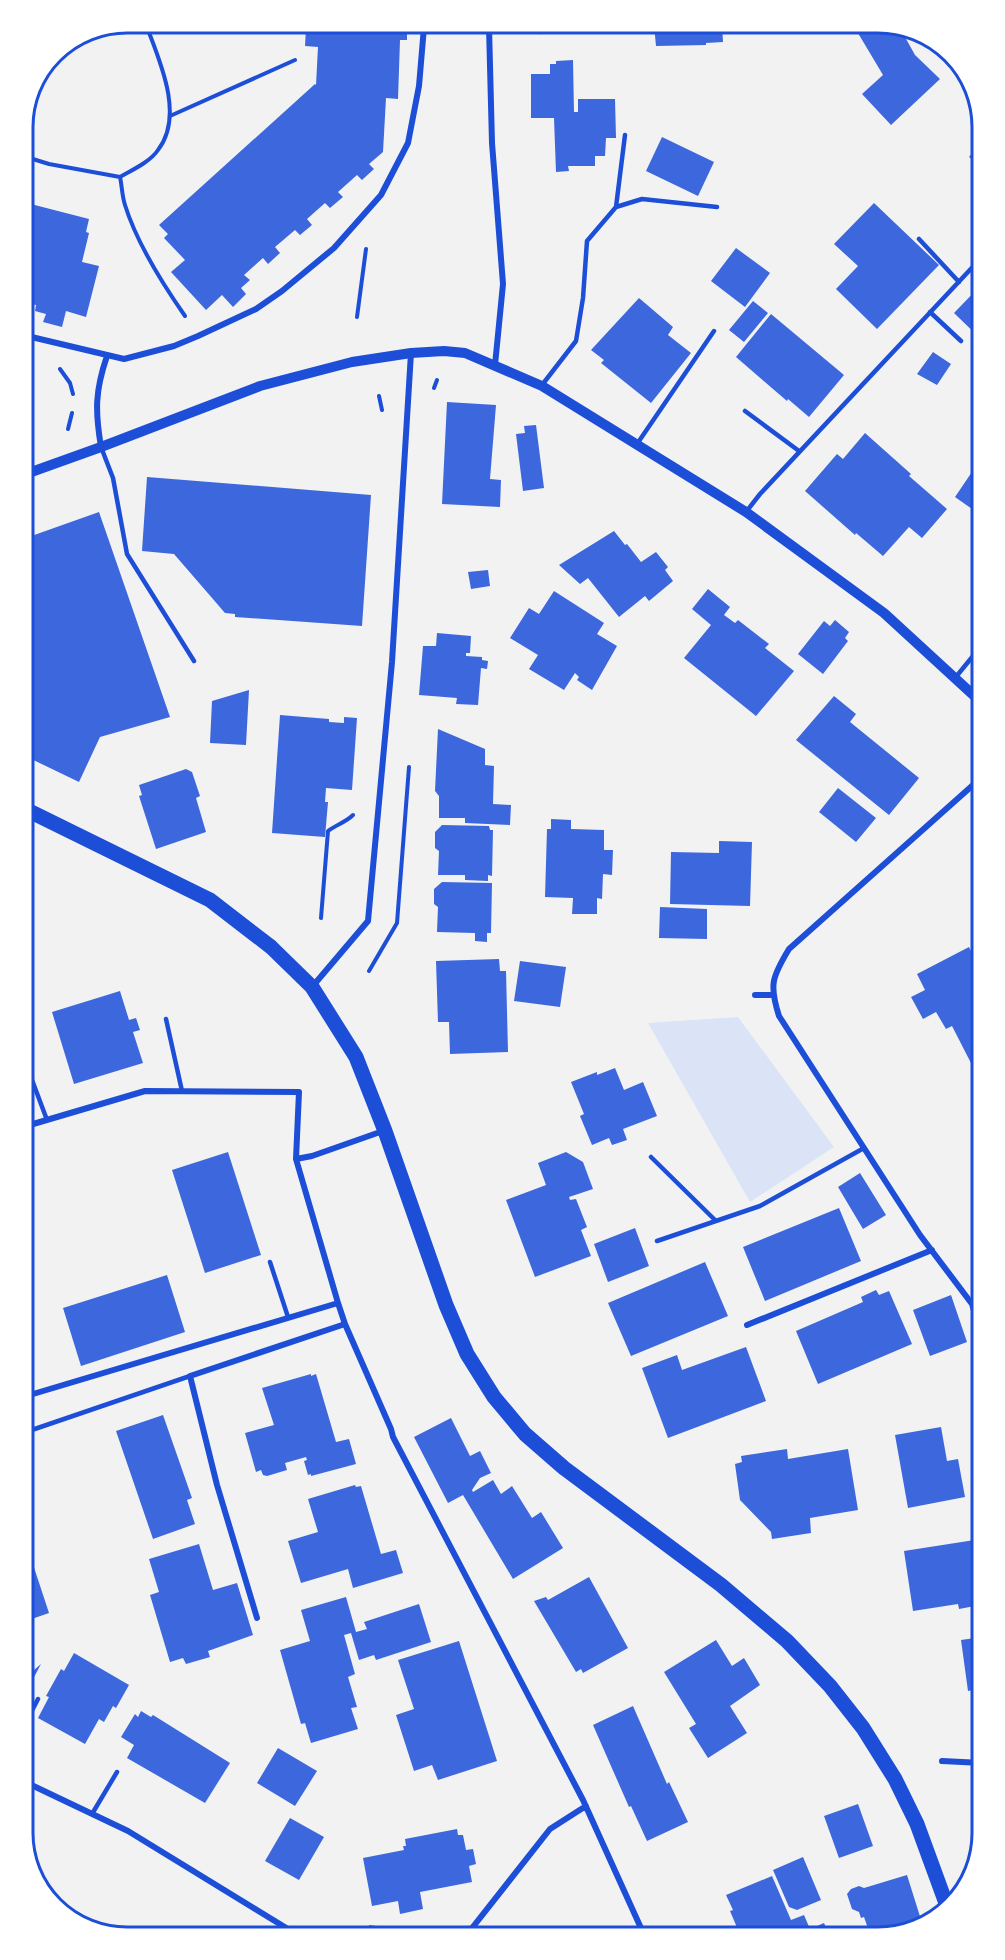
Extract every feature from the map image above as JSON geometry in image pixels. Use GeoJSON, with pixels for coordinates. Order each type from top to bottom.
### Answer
{"type":"FeatureCollection","features":[{"type":"Feature","properties":{"kind":"main road"},"geometry":{"type":"LineString","coordinates":[[33,813],[210,900],[271,946],[312,987],[356,1057],[450,1315],[467,1354],[494,1397],[525,1434],[564,1468],[721,1585],[787,1641],[830,1686],[863,1728],[895,1779],[917,1824],[945,1899]]}},
{"type":"Feature","properties":{"kind":"street"},"geometry":{"type":"LineString","coordinates":[[33,338],[124,359],[174,346],[198,336],[256,309],[282,291],[334,248],[381,195],[408,143],[420,86],[424,33]]}},
{"type":"Feature","properties":{"kind":"street"},"geometry":{"type":"LineString","coordinates":[[489,33],[492,143],[503,284],[495,365]]}},
{"type":"Feature","properties":{"kind":"street"},"geometry":{"type":"LineString","coordinates":[[33,471],[260,386],[352,362],[411,353],[444,351],[465,353],[542,386],[746,512],[884,613],[972,694]]}},
{"type":"Feature","properties":{"kind":"street"},"geometry":{"type":"LineString","coordinates":[[312,987],[368,921],[392,662],[411,353]]}},
{"type":"Feature","properties":{"kind":"street"},"geometry":{"type":"LineString","coordinates":[[101,447],[96,418],[97,392],[107,356]]}},
{"type":"Feature","properties":{"kind":"street"},"geometry":{"type":"LineString","coordinates":[[972,786],[789,949],[776,971],[772,995],[779,1016],[864,1148],[932,1250],[972,1304]]}},
{"type":"Feature","properties":{"kind":"street"},"geometry":{"type":"LineString","coordinates":[[755,995],[772,995]]}},
{"type":"Feature","properties":{"kind":"street"},"geometry":{"type":"LineString","coordinates":[[33,1124],[145,1091],[299,1092],[296,1159],[345,1324],[393,1437],[586,1806],[640,1927]]}},
{"type":"Feature","properties":{"kind":"street"},"geometry":{"type":"LineString","coordinates":[[296,1159],[312,1156],[384,1131]]}},
{"type":"Feature","properties":{"kind":"street"},"geometry":{"type":"LineString","coordinates":[[747,1325],[932,1250]]}},
{"type":"Feature","properties":{"kind":"street"},"geometry":{"type":"LineString","coordinates":[[33,1394],[338,1303]]}},
{"type":"Feature","properties":{"kind":"street"},"geometry":{"type":"LineString","coordinates":[[257,1618],[217,1485],[190,1376],[345,1324]]}},
{"type":"Feature","properties":{"kind":"street"},"geometry":{"type":"LineString","coordinates":[[942,1761],[972,1762]]}},
{"type":"Feature","properties":{"kind":"street"},"geometry":{"type":"LineString","coordinates":[[33,1786],[128,1831],[285,1927]]}},
{"type":"Feature","properties":{"kind":"street"},"geometry":{"type":"LineString","coordinates":[[473,1927],[550,1830],[586,1806]]}},
{"type":"Feature","properties":{"kind":"lane"},"geometry":{"type":"LineString","coordinates":[[542,386],[576,341],[583,298],[587,242],[616,207],[625,135]]}},
{"type":"Feature","properties":{"kind":"lane"},"geometry":{"type":"LineString","coordinates":[[616,207],[642,199],[717,207]]}},
{"type":"Feature","properties":{"kind":"lane"},"geometry":{"type":"LineString","coordinates":[[919,239],[958,282]]}},
{"type":"Feature","properties":{"kind":"lane"},"geometry":{"type":"LineString","coordinates":[[746,512],[760,494],[972,267]]}},
{"type":"Feature","properties":{"kind":"lane"},"geometry":{"type":"LineString","coordinates":[[930,312],[961,341]]}},
{"type":"Feature","properties":{"kind":"lane"},"geometry":{"type":"LineString","coordinates":[[637,444],[714,331]]}},
{"type":"Feature","properties":{"kind":"lane"},"geometry":{"type":"LineString","coordinates":[[745,411],[799,452]]}},
{"type":"Feature","properties":{"kind":"lane"},"geometry":{"type":"LineString","coordinates":[[101,447],[113,478],[127,554],[194,661]]}},
{"type":"Feature","properties":{"kind":"lane"},"geometry":{"type":"LineString","coordinates":[[955,678],[972,657]]}},
{"type":"Feature","properties":{"kind":"lane"},"geometry":{"type":"LineString","coordinates":[[166,1019],[182,1091]]}},
{"type":"Feature","properties":{"kind":"lane"},"geometry":{"type":"LineString","coordinates":[[33,1083],[47,1120]]}},
{"type":"Feature","properties":{"kind":"lane"},"geometry":{"type":"LineString","coordinates":[[657,1242],[760,1206],[864,1148]]}},
{"type":"Feature","properties":{"kind":"lane"},"geometry":{"type":"LineString","coordinates":[[651,1157],[716,1221]]}},
{"type":"Feature","properties":{"kind":"lane"},"geometry":{"type":"LineString","coordinates":[[270,1262],[288,1317]]}},
{"type":"Feature","properties":{"kind":"lane"},"geometry":{"type":"LineString","coordinates":[[33,1429],[190,1376]]}},
{"type":"Feature","properties":{"kind":"lane"},"geometry":{"type":"LineString","coordinates":[[33,1708],[38,1699]]}},
{"type":"Feature","properties":{"kind":"lane"},"geometry":{"type":"LineString","coordinates":[[92,1814],[117,1772]]}},
{"type":"Feature","properties":{"kind":"path"},"geometry":{"type":"LineString","coordinates":[[33,159],[120,177],[158,151],[170,116],[165,75],[149,33]]}},
{"type":"Feature","properties":{"kind":"path"},"geometry":{"type":"LineString","coordinates":[[170,116],[295,60]]}},
{"type":"Feature","properties":{"kind":"path"},"geometry":{"type":"LineString","coordinates":[[120,177],[125,204],[152,264],[198,336]]}},
{"type":"Feature","properties":{"kind":"path"},"geometry":{"type":"LineString","coordinates":[[357,317],[367,243],[366,212]]}},
{"type":"Feature","properties":{"kind":"path"},"geometry":{"type":"LineString","coordinates":[[67,346],[59,368],[70,382],[74,403]]}},
{"type":"Feature","properties":{"kind":"path"},"geometry":{"type":"LineString","coordinates":[[380,396],[383,413]]}},
{"type":"Feature","properties":{"kind":"path"},"geometry":{"type":"LineString","coordinates":[[68,429],[74,409]]}},
{"type":"Feature","properties":{"kind":"path"},"geometry":{"type":"LineString","coordinates":[[321,918],[328,831],[353,815],[355,807]]}},
{"type":"Feature","properties":{"kind":"shaded area"},"geometry":{"type":"Polygon","coordinates":[[[738,1017],[834,1147],[750,1202],[648,1023],[738,1017]]]}},
{"type":"Feature","properties":{"kind":"building"},"geometry":{"type":"Polygon","coordinates":[[[306,33],[407,33],[407,40],[400,40],[398,99],[386,98],[383,152],[369,164],[374,169],[362,180],[357,175],[338,192],[343,197],[330,208],[325,203],[307,219],[312,225],[300,235],[295,230],[275,247],[280,253],[268,264],[263,258],[244,275],[250,280],[241,288],[246,294],[233,307],[222,295],[206,310],[171,272],[185,260],[164,238],[168,234],[159,225],[316,85],[318,47],[305,46],[306,33]]]}},
{"type":"Feature","properties":{"kind":"building"},"geometry":{"type":"Polygon","coordinates":[[[655,33],[722,33],[723,42],[706,43],[706,45],[656,46],[655,33]]]}},
{"type":"Feature","properties":{"kind":"building"},"geometry":{"type":"Polygon","coordinates":[[[858,33],[884,33],[905,37],[915,55],[940,79],[891,125],[862,94],[883,75],[858,33]]]}},
{"type":"Feature","properties":{"kind":"building"},"geometry":{"type":"Polygon","coordinates":[[[573,60],[574,112],[578,112],[578,99],[615,99],[616,138],[606,138],[605,156],[595,156],[595,166],[568,166],[569,171],[556,172],[554,118],[531,118],[531,74],[550,74],[550,64],[556,64],[556,61],[573,60]]]}},
{"type":"Feature","properties":{"kind":"building"},"geometry":{"type":"Polygon","coordinates":[[[662,137],[714,162],[698,196],[646,171],[662,137]]]}},
{"type":"Feature","properties":{"kind":"building"},"geometry":{"type":"Polygon","coordinates":[[[874,203],[939,265],[877,329],[836,289],[858,266],[834,244],[874,203]]]}},
{"type":"Feature","properties":{"kind":"building"},"geometry":{"type":"Polygon","coordinates":[[[33,205],[89,219],[86,232],[89,233],[82,262],[99,266],[86,317],[66,311],[62,327],[43,322],[46,314],[35,311],[36,305],[33,304],[33,205]]]}},
{"type":"Feature","properties":{"kind":"building"},"geometry":{"type":"Polygon","coordinates":[[[736,248],[770,273],[745,307],[711,281],[736,248]]]}},
{"type":"Feature","properties":{"kind":"building"},"geometry":{"type":"Polygon","coordinates":[[[972,294],[972,330],[954,313],[972,294]]]}},
{"type":"Feature","properties":{"kind":"building"},"geometry":{"type":"Polygon","coordinates":[[[639,298],[673,327],[668,335],[691,353],[651,403],[601,363],[604,360],[591,350],[639,298]]]}},
{"type":"Feature","properties":{"kind":"building"},"geometry":{"type":"Polygon","coordinates":[[[753,301],[768,313],[744,342],[729,330],[753,301]]]}},
{"type":"Feature","properties":{"kind":"building"},"geometry":{"type":"Polygon","coordinates":[[[771,314],[844,375],[809,417],[736,357],[771,314]]]}},
{"type":"Feature","properties":{"kind":"building"},"geometry":{"type":"Polygon","coordinates":[[[933,352],[951,364],[937,385],[917,374],[933,352]]]}},
{"type":"Feature","properties":{"kind":"building"},"geometry":{"type":"Polygon","coordinates":[[[447,402],[496,405],[490,479],[501,480],[500,507],[442,504],[447,402]]]}},
{"type":"Feature","properties":{"kind":"building"},"geometry":{"type":"Polygon","coordinates":[[[536,425],[544,488],[523,491],[516,434],[525,433],[524,426],[536,425]]]}},
{"type":"Feature","properties":{"kind":"building"},"geometry":{"type":"Polygon","coordinates":[[[865,433],[947,509],[922,538],[909,527],[883,556],[805,491],[837,454],[843,459],[865,433]]]}},
{"type":"Feature","properties":{"kind":"building"},"geometry":{"type":"Polygon","coordinates":[[[972,472],[972,509],[955,497],[972,472]]]}},
{"type":"Feature","properties":{"kind":"building"},"geometry":{"type":"Polygon","coordinates":[[[147,477],[371,495],[362,626],[235,617],[235,614],[225,613],[174,554],[142,551],[147,477]]]}},
{"type":"Feature","properties":{"kind":"building"},"geometry":{"type":"Polygon","coordinates":[[[99,512],[170,717],[100,737],[79,782],[33,760],[33,535],[99,512]]]}},
{"type":"Feature","properties":{"kind":"building"},"geometry":{"type":"Polygon","coordinates":[[[614,531],[641,562],[656,552],[668,567],[665,570],[673,581],[649,601],[645,596],[619,617],[588,578],[580,584],[559,565],[614,531]]]}},
{"type":"Feature","properties":{"kind":"building"},"geometry":{"type":"Polygon","coordinates":[[[488,570],[490,586],[471,589],[468,572],[488,570]]]}},
{"type":"Feature","properties":{"kind":"building"},"geometry":{"type":"Polygon","coordinates":[[[708,589],[730,607],[724,615],[735,623],[738,620],[769,644],[765,648],[794,671],[756,716],[684,658],[711,625],[692,609],[708,589]]]}},
{"type":"Feature","properties":{"kind":"building"},"geometry":{"type":"Polygon","coordinates":[[[554,591],[604,623],[597,634],[617,646],[592,690],[577,680],[579,677],[575,673],[564,690],[529,669],[538,655],[510,638],[529,608],[539,614],[554,591]]]}},
{"type":"Feature","properties":{"kind":"building"},"geometry":{"type":"Polygon","coordinates":[[[835,620],[849,632],[845,638],[848,641],[823,674],[798,654],[824,621],[830,626],[835,620]]]}},
{"type":"Feature","properties":{"kind":"building"},"geometry":{"type":"Polygon","coordinates":[[[437,633],[471,636],[470,653],[466,653],[466,656],[482,657],[482,660],[488,661],[487,669],[481,668],[478,705],[456,704],[457,698],[419,695],[423,646],[436,646],[437,633]]]}},
{"type":"Feature","properties":{"kind":"building"},"geometry":{"type":"Polygon","coordinates":[[[249,690],[246,745],[210,743],[212,701],[249,690]]]}},
{"type":"Feature","properties":{"kind":"building"},"geometry":{"type":"Polygon","coordinates":[[[834,696],[856,714],[850,722],[919,778],[889,815],[796,740],[834,696]]]}},
{"type":"Feature","properties":{"kind":"building"},"geometry":{"type":"Polygon","coordinates":[[[280,715],[329,719],[329,722],[344,723],[344,717],[357,718],[352,790],[326,788],[325,802],[328,802],[325,837],[272,833],[280,715]]]}},
{"type":"Feature","properties":{"kind":"building"},"geometry":{"type":"Polygon","coordinates":[[[438,729],[485,749],[485,765],[494,766],[493,804],[511,805],[510,825],[465,823],[465,818],[439,818],[439,796],[435,791],[438,729]]]}},
{"type":"Feature","properties":{"kind":"building"},"geometry":{"type":"Polygon","coordinates":[[[186,769],[192,772],[200,796],[196,798],[206,832],[156,849],[139,796],[142,795],[139,785],[186,769]]]}},
{"type":"Feature","properties":{"kind":"building"},"geometry":{"type":"Polygon","coordinates":[[[838,788],[876,818],[856,842],[819,812],[838,788]]]}},
{"type":"Feature","properties":{"kind":"building"},"geometry":{"type":"Polygon","coordinates":[[[551,819],[571,820],[571,829],[604,830],[604,850],[613,850],[612,875],[603,874],[602,899],[597,898],[597,914],[572,914],[573,898],[545,897],[547,829],[551,829],[551,819]]]}},
{"type":"Feature","properties":{"kind":"building"},"geometry":{"type":"Polygon","coordinates":[[[442,825],[489,826],[490,830],[493,830],[492,876],[488,875],[488,881],[465,880],[465,875],[438,875],[439,851],[435,848],[435,832],[442,825]]]}},
{"type":"Feature","properties":{"kind":"building"},"geometry":{"type":"Polygon","coordinates":[[[719,841],[752,842],[750,906],[670,904],[671,852],[719,853],[719,841]]]}},
{"type":"Feature","properties":{"kind":"building"},"geometry":{"type":"Polygon","coordinates":[[[442,882],[492,883],[491,933],[487,933],[487,942],[475,941],[475,933],[437,932],[438,907],[434,904],[434,889],[442,882]]]}},
{"type":"Feature","properties":{"kind":"building"},"geometry":{"type":"Polygon","coordinates":[[[660,907],[707,909],[707,939],[659,938],[660,907]]]}},
{"type":"Feature","properties":{"kind":"building"},"geometry":{"type":"Polygon","coordinates":[[[969,947],[972,953],[972,1065],[952,1026],[946,1029],[936,1012],[923,1019],[911,997],[925,990],[917,974],[969,947]]]}},
{"type":"Feature","properties":{"kind":"building"},"geometry":{"type":"Polygon","coordinates":[[[499,959],[500,971],[506,971],[508,1052],[450,1054],[449,1022],[438,1022],[436,961],[499,959]]]}},
{"type":"Feature","properties":{"kind":"building"},"geometry":{"type":"Polygon","coordinates":[[[520,961],[566,967],[560,1007],[514,1001],[520,961]]]}},
{"type":"Feature","properties":{"kind":"building"},"geometry":{"type":"Polygon","coordinates":[[[120,991],[129,1020],[136,1018],[140,1030],[133,1032],[143,1063],[74,1084],[52,1012],[120,991]]]}},
{"type":"Feature","properties":{"kind":"building"},"geometry":{"type":"Polygon","coordinates":[[[615,1068],[624,1090],[643,1082],[657,1116],[623,1129],[627,1140],[612,1145],[609,1138],[592,1145],[580,1116],[584,1114],[571,1082],[615,1068]]]}},
{"type":"Feature","properties":{"kind":"building"},"geometry":{"type":"Polygon","coordinates":[[[228,1152],[261,1255],[205,1273],[172,1170],[228,1152]]]}},
{"type":"Feature","properties":{"kind":"building"},"geometry":{"type":"Polygon","coordinates":[[[566,1152],[583,1162],[593,1189],[569,1197],[570,1200],[576,1199],[587,1227],[581,1230],[591,1256],[535,1277],[506,1200],[546,1185],[538,1163],[566,1152]]]}},
{"type":"Feature","properties":{"kind":"building"},"geometry":{"type":"Polygon","coordinates":[[[860,1173],[886,1215],[863,1229],[838,1187],[860,1173]]]}},
{"type":"Feature","properties":{"kind":"building"},"geometry":{"type":"Polygon","coordinates":[[[839,1208],[861,1261],[765,1301],[743,1247],[839,1208]]]}},
{"type":"Feature","properties":{"kind":"building"},"geometry":{"type":"Polygon","coordinates":[[[635,1228],[649,1266],[608,1282],[594,1244],[635,1228]]]}},
{"type":"Feature","properties":{"kind":"building"},"geometry":{"type":"Polygon","coordinates":[[[705,1262],[728,1316],[631,1356],[608,1303],[705,1262]]]}},
{"type":"Feature","properties":{"kind":"building"},"geometry":{"type":"Polygon","coordinates":[[[167,1275],[185,1332],[81,1366],[63,1308],[167,1275]]]}},
{"type":"Feature","properties":{"kind":"building"},"geometry":{"type":"Polygon","coordinates":[[[876,1290],[879,1295],[889,1291],[912,1344],[818,1384],[796,1331],[863,1302],[861,1297],[876,1290]]]}},
{"type":"Feature","properties":{"kind":"building"},"geometry":{"type":"Polygon","coordinates":[[[951,1295],[967,1342],[930,1356],[913,1310],[951,1295]]]}},
{"type":"Feature","properties":{"kind":"building"},"geometry":{"type":"Polygon","coordinates":[[[746,1347],[766,1401],[668,1438],[642,1368],[677,1355],[682,1370],[746,1347]]]}},
{"type":"Feature","properties":{"kind":"building"},"geometry":{"type":"Polygon","coordinates":[[[311,1374],[311,1376],[316,1374],[336,1442],[349,1439],[356,1464],[311,1476],[311,1474],[308,1475],[304,1461],[307,1460],[306,1457],[285,1463],[287,1470],[267,1476],[263,1475],[261,1470],[256,1472],[245,1433],[274,1425],[262,1388],[311,1374]]]}},
{"type":"Feature","properties":{"kind":"building"},"geometry":{"type":"Polygon","coordinates":[[[163,1415],[192,1498],[187,1500],[195,1524],[153,1539],[116,1431],[163,1415]]]}},
{"type":"Feature","properties":{"kind":"building"},"geometry":{"type":"Polygon","coordinates":[[[451,1418],[470,1456],[480,1451],[491,1473],[480,1478],[473,1492],[493,1480],[501,1494],[512,1486],[532,1518],[541,1512],[563,1548],[513,1579],[463,1495],[448,1503],[414,1437],[451,1418]]]}},
{"type":"Feature","properties":{"kind":"building"},"geometry":{"type":"Polygon","coordinates":[[[941,1427],[947,1461],[958,1459],[965,1497],[908,1508],[895,1435],[941,1427]]]}},
{"type":"Feature","properties":{"kind":"building"},"geometry":{"type":"Polygon","coordinates":[[[787,1449],[788,1459],[848,1449],[858,1510],[810,1518],[811,1533],[772,1539],[771,1532],[740,1500],[735,1464],[742,1462],[741,1456],[787,1449]]]}},
{"type":"Feature","properties":{"kind":"building"},"geometry":{"type":"Polygon","coordinates":[[[355,1485],[356,1487],[361,1486],[381,1554],[396,1550],[403,1573],[353,1588],[348,1569],[301,1583],[288,1541],[318,1532],[308,1499],[355,1485]]]}},
{"type":"Feature","properties":{"kind":"building"},"geometry":{"type":"Polygon","coordinates":[[[972,1540],[972,1607],[959,1609],[958,1604],[913,1611],[904,1551],[972,1540]]]}},
{"type":"Feature","properties":{"kind":"building"},"geometry":{"type":"Polygon","coordinates":[[[199,1544],[213,1590],[237,1583],[253,1635],[208,1651],[210,1657],[186,1664],[183,1658],[170,1662],[150,1595],[159,1592],[149,1559],[199,1544]]]}},
{"type":"Feature","properties":{"kind":"building"},"geometry":{"type":"Polygon","coordinates":[[[33,1564],[49,1613],[33,1619],[33,1564]]]}},
{"type":"Feature","properties":{"kind":"building"},"geometry":{"type":"Polygon","coordinates":[[[589,1577],[628,1648],[583,1673],[581,1669],[576,1672],[534,1601],[546,1597],[548,1600],[589,1577]]]}},
{"type":"Feature","properties":{"kind":"building"},"geometry":{"type":"Polygon","coordinates":[[[346,1597],[356,1632],[367,1629],[364,1622],[419,1604],[431,1642],[376,1660],[374,1655],[359,1660],[351,1633],[344,1635],[355,1674],[348,1677],[357,1707],[351,1708],[358,1729],[311,1743],[305,1723],[301,1724],[280,1650],[310,1641],[301,1610],[346,1597]]]}},
{"type":"Feature","properties":{"kind":"building"},"geometry":{"type":"Polygon","coordinates":[[[972,1638],[972,1690],[968,1691],[961,1640],[972,1638]]]}},
{"type":"Feature","properties":{"kind":"building"},"geometry":{"type":"Polygon","coordinates":[[[716,1640],[732,1666],[744,1658],[760,1685],[730,1706],[747,1733],[708,1758],[689,1728],[696,1724],[664,1672],[716,1640]]]}},
{"type":"Feature","properties":{"kind":"building"},"geometry":{"type":"Polygon","coordinates":[[[459,1641],[497,1761],[438,1780],[432,1765],[414,1771],[396,1715],[414,1709],[398,1660],[459,1641]]]}},
{"type":"Feature","properties":{"kind":"building"},"geometry":{"type":"Polygon","coordinates":[[[74,1653],[129,1685],[116,1708],[113,1706],[104,1722],[99,1719],[85,1744],[38,1718],[49,1697],[46,1696],[61,1669],[64,1671],[74,1653]]]}},
{"type":"Feature","properties":{"kind":"building"},"geometry":{"type":"Polygon","coordinates":[[[41,1664],[33,1679],[33,1671],[41,1664]]]}},
{"type":"Feature","properties":{"kind":"building"},"geometry":{"type":"Polygon","coordinates":[[[633,1706],[667,1784],[669,1782],[688,1822],[647,1841],[631,1806],[629,1807],[593,1725],[633,1706]]]}},
{"type":"Feature","properties":{"kind":"building"},"geometry":{"type":"Polygon","coordinates":[[[141,1711],[151,1717],[153,1715],[230,1763],[205,1803],[127,1758],[134,1745],[121,1737],[135,1714],[138,1717],[141,1711]]]}},
{"type":"Feature","properties":{"kind":"building"},"geometry":{"type":"Polygon","coordinates":[[[278,1748],[317,1771],[295,1806],[257,1783],[278,1748]]]}},
{"type":"Feature","properties":{"kind":"building"},"geometry":{"type":"Polygon","coordinates":[[[858,1804],[873,1846],[839,1858],[824,1816],[858,1804]]]}},
{"type":"Feature","properties":{"kind":"building"},"geometry":{"type":"Polygon","coordinates":[[[290,1818],[324,1837],[299,1880],[265,1861],[290,1818]]]}},
{"type":"Feature","properties":{"kind":"building"},"geometry":{"type":"Polygon","coordinates":[[[457,1829],[458,1835],[463,1835],[466,1850],[473,1849],[476,1864],[469,1866],[472,1882],[420,1892],[423,1909],[400,1914],[398,1901],[372,1906],[363,1858],[404,1850],[405,1839],[457,1829]]]}},
{"type":"Feature","properties":{"kind":"building"},"geometry":{"type":"Polygon","coordinates":[[[803,1857],[821,1900],[797,1910],[789,1907],[773,1870],[803,1857]]]}},
{"type":"Feature","properties":{"kind":"building"},"geometry":{"type":"Polygon","coordinates":[[[907,1875],[920,1917],[896,1925],[868,1927],[864,1917],[861,1918],[859,1912],[852,1909],[847,1894],[851,1889],[859,1886],[864,1888],[907,1875]]]}},
{"type":"Feature","properties":{"kind":"building"},"geometry":{"type":"Polygon","coordinates":[[[772,1876],[791,1920],[804,1915],[809,1927],[737,1927],[730,1911],[733,1910],[726,1895],[772,1876]]]}}]}
